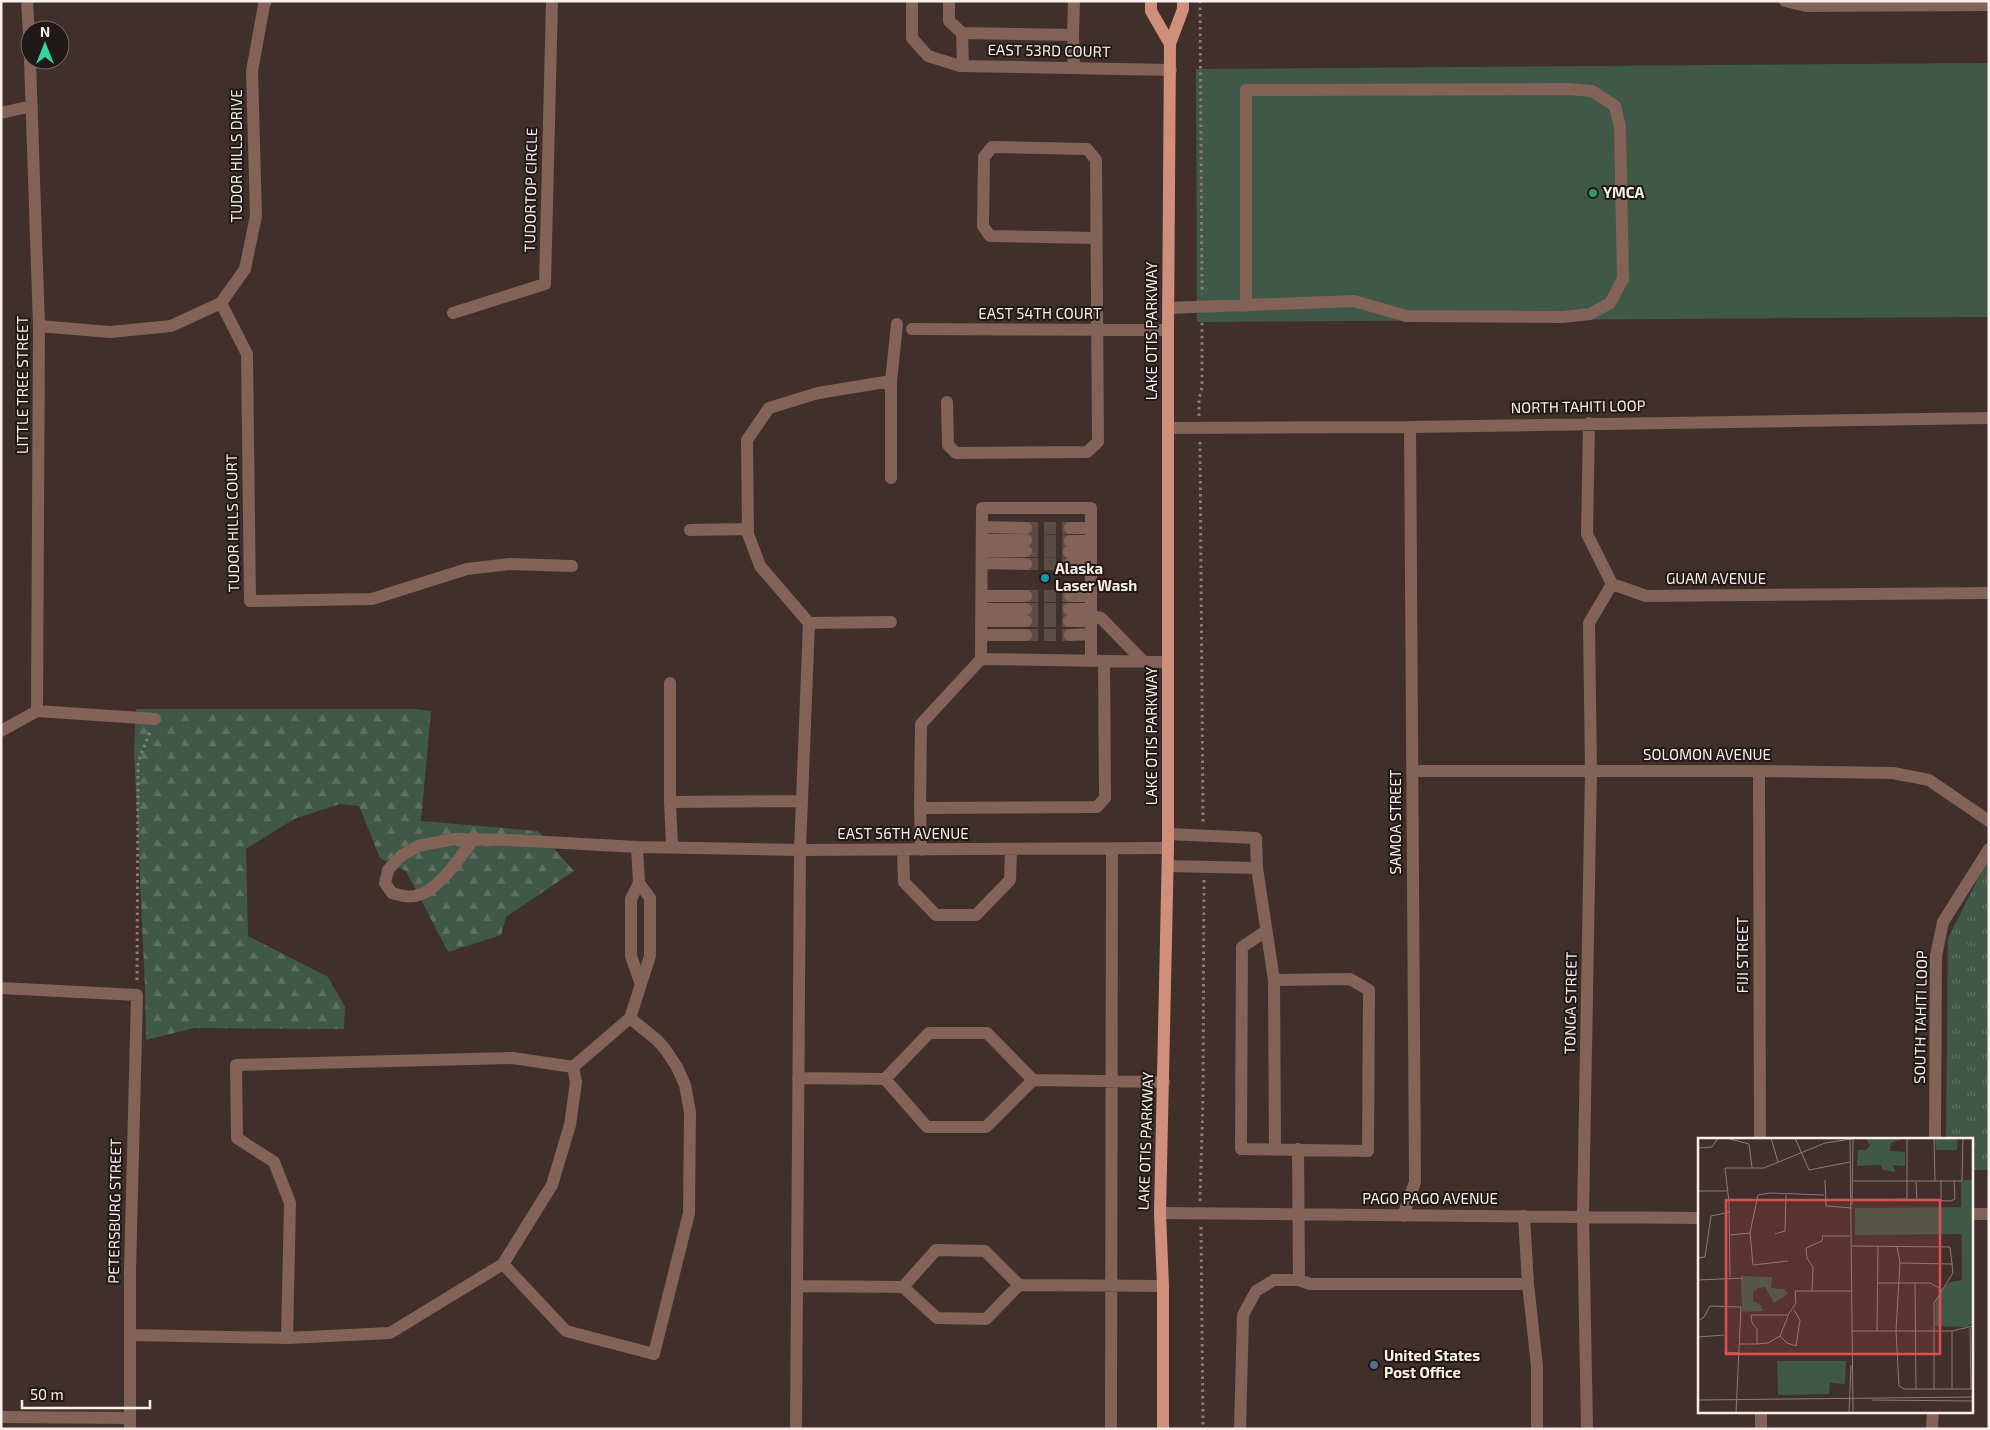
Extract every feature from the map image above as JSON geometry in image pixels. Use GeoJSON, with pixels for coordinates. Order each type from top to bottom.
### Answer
{"type":"FeatureCollection","features":[{"type":"Feature","properties":{"kind":"main road","name":"LAKE OTIS PARKWAY"},"geometry":{"type":"LineString","coordinates":[[1151,1],[1151,11],[1170,44]]}},
{"type":"Feature","properties":{"kind":"main road","name":"LAKE OTIS PARKWAY"},"geometry":{"type":"LineString","coordinates":[[1163,1429],[1160,1213],[1168,866],[1170,44],[1183,9],[1183,1]]}},
{"type":"Feature","properties":{"kind":"street"},"geometry":{"type":"LineString","coordinates":[[27,1],[28,20]]}},
{"type":"Feature","properties":{"kind":"street","name":"TUDOR HILLS DRIVE"},"geometry":{"type":"LineString","coordinates":[[221,303],[246,269],[256,216],[252,71],[266,1]]}},
{"type":"Feature","properties":{"kind":"street","name":"TUDORTOP CIRCLE"},"geometry":{"type":"LineString","coordinates":[[453,313],[546,284],[552,1]]}},
{"type":"Feature","properties":{"kind":"street","name":"EAST 53RD COURT"},"geometry":{"type":"LineString","coordinates":[[912,1],[912,38],[928,56],[963,66],[1171,70]]}},
{"type":"Feature","properties":{"kind":"street"},"geometry":{"type":"LineString","coordinates":[[949,1],[949,21],[962,33],[1074,35]]}},
{"type":"Feature","properties":{"kind":"street"},"geometry":{"type":"LineString","coordinates":[[1074,1],[1074,68]]}},
{"type":"Feature","properties":{"kind":"street"},"geometry":{"type":"LineString","coordinates":[[1785,1],[1806,6],[1883,3],[1989,5]]}},
{"type":"Feature","properties":{"kind":"street"},"geometry":{"type":"LineString","coordinates":[[962,33],[963,66]]}},
{"type":"Feature","properties":{"kind":"street","name":"LITTLE TREE STREET"},"geometry":{"type":"LineString","coordinates":[[30,70],[40,326],[37,711]]}},
{"type":"Feature","properties":{"kind":"street"},"geometry":{"type":"LineString","coordinates":[[1168,308],[1246,306],[1354,301],[1406,316],[1563,317],[1590,314],[1610,303],[1623,279],[1620,127],[1615,106],[1592,91],[1568,89],[1246,90],[1246,306]]}},
{"type":"Feature","properties":{"kind":"street"},"geometry":{"type":"LineString","coordinates":[[1,113],[32,106]]}},
{"type":"Feature","properties":{"kind":"street"},"geometry":{"type":"LineString","coordinates":[[947,402],[948,445],[956,453],[1087,452],[1098,442],[1096,160],[1087,149],[992,148],[984,158],[983,226],[990,236],[1096,238]]}},
{"type":"Feature","properties":{"kind":"street"},"geometry":{"type":"LineString","coordinates":[[40,326],[110,332],[171,326],[221,303]]}},
{"type":"Feature","properties":{"kind":"street","name":"TUDOR HILLS COURT"},"geometry":{"type":"LineString","coordinates":[[221,303],[247,354],[250,601],[372,599],[467,569],[510,564],[572,566]]}},
{"type":"Feature","properties":{"kind":"street"},"geometry":{"type":"LineString","coordinates":[[891,478],[891,381],[896,324]]}},
{"type":"Feature","properties":{"kind":"street","name":"EAST 54TH COURT"},"geometry":{"type":"LineString","coordinates":[[912,329],[1168,330]]}},
{"type":"Feature","properties":{"kind":"street"},"geometry":{"type":"LineString","coordinates":[[796,1429],[800,850],[809,623],[760,566],[748,529],[747,440],[769,408],[818,393],[891,381]]}},
{"type":"Feature","properties":{"kind":"street","name":"NORTH TAHITI LOOP"},"geometry":{"type":"LineString","coordinates":[[1168,428],[1410,427],[1989,418]]}},
{"type":"Feature","properties":{"kind":"street"},"geometry":{"type":"LineString","coordinates":[[1588,423],[1588,534],[1612,584]]}},
{"type":"Feature","properties":{"kind":"street","name":"SAMOA STREET"},"geometry":{"type":"LineString","coordinates":[[1404,1216],[1415,1182],[1410,427]]}},
{"type":"Feature","properties":{"kind":"street"},"geometry":{"type":"LineString","coordinates":[[921,850],[921,724],[981,659],[982,508],[1090,508],[1090,661]]}},
{"type":"Feature","properties":{"kind":"street"},"geometry":{"type":"LineString","coordinates":[[690,530],[748,529]]}},
{"type":"Feature","properties":{"kind":"street"},"geometry":{"type":"LineString","coordinates":[[982,545],[1026,546],[982,545]]}},
{"type":"Feature","properties":{"kind":"street"},"geometry":{"type":"LineString","coordinates":[[1090,546],[1070,546],[1090,546]]}},
{"type":"Feature","properties":{"kind":"street","name":"GUAM AVENUE"},"geometry":{"type":"LineString","coordinates":[[1612,584],[1646,596],[1989,593]]}},
{"type":"Feature","properties":{"kind":"street","name":"TONGA STREET"},"geometry":{"type":"LineString","coordinates":[[1587,1429],[1583,1216],[1591,771],[1589,623],[1612,584]]}},
{"type":"Feature","properties":{"kind":"street"},"geometry":{"type":"LineString","coordinates":[[981,608],[1026,609],[981,608]]}},
{"type":"Feature","properties":{"kind":"street"},"geometry":{"type":"LineString","coordinates":[[1090,610],[1069,609],[1090,610],[1101,618],[1143,662]]}},
{"type":"Feature","properties":{"kind":"street"},"geometry":{"type":"LineString","coordinates":[[809,623],[891,622]]}},
{"type":"Feature","properties":{"kind":"street"},"geometry":{"type":"LineString","coordinates":[[1070,635],[1090,634]]}},
{"type":"Feature","properties":{"kind":"street"},"geometry":{"type":"LineString","coordinates":[[981,635],[1026,635]]}},
{"type":"Feature","properties":{"kind":"street"},"geometry":{"type":"LineString","coordinates":[[981,659],[1168,662]]}},
{"type":"Feature","properties":{"kind":"street"},"geometry":{"type":"LineString","coordinates":[[920,808],[1097,807],[1105,798],[1104,661]]}},
{"type":"Feature","properties":{"kind":"street"},"geometry":{"type":"LineString","coordinates":[[670,683],[672,846]]}},
{"type":"Feature","properties":{"kind":"street"},"geometry":{"type":"LineString","coordinates":[[1,731],[37,711],[155,719]]}},
{"type":"Feature","properties":{"kind":"street","name":"SOLOMON AVENUE"},"geometry":{"type":"LineString","coordinates":[[1412,771],[1760,771],[1893,774],[1929,780],[1989,821]]}},
{"type":"Feature","properties":{"kind":"street","name":"FIJI STREET"},"geometry":{"type":"LineString","coordinates":[[1760,771],[1760,1138]]}},
{"type":"Feature","properties":{"kind":"street"},"geometry":{"type":"LineString","coordinates":[[670,802],[802,801]]}},
{"type":"Feature","properties":{"kind":"street"},"geometry":{"type":"LineString","coordinates":[[1168,834],[1256,838],[1257,868],[1274,980],[1275,1148]]}},
{"type":"Feature","properties":{"kind":"street","name":"EAST 56TH AVENUE"},"geometry":{"type":"LineString","coordinates":[[474,840],[447,875],[416,896],[404,897],[392,893],[385,883],[388,870],[401,856],[418,846],[454,839],[528,840],[637,847],[672,846],[800,850],[1168,848]]}},
{"type":"Feature","properties":{"kind":"street"},"geometry":{"type":"LineString","coordinates":[[637,847],[639,883],[631,899],[632,956],[640,982]]}},
{"type":"Feature","properties":{"kind":"street"},"geometry":{"type":"LineString","coordinates":[[1111,1429],[1112,849]]}},
{"type":"Feature","properties":{"kind":"street","name":"SOUTH TAHITI LOOP"},"geometry":{"type":"LineString","coordinates":[[1935,1138],[1936,956],[1943,922],[1989,849]]}},
{"type":"Feature","properties":{"kind":"street"},"geometry":{"type":"LineString","coordinates":[[903,850],[904,882],[936,914],[976,915],[1010,880],[1011,850]]}},
{"type":"Feature","properties":{"kind":"street"},"geometry":{"type":"LineString","coordinates":[[1168,866],[1257,868]]}},
{"type":"Feature","properties":{"kind":"street"},"geometry":{"type":"LineString","coordinates":[[288,1338],[290,1203],[274,1162],[236,1138],[236,1065],[513,1058],[573,1067],[630,1018],[640,982],[650,956],[650,898],[639,883]]}},
{"type":"Feature","properties":{"kind":"street"},"geometry":{"type":"LineString","coordinates":[[1266,931],[1242,947],[1241,1149],[1275,1148],[1368,1151],[1369,990],[1350,980],[1274,980]]}},
{"type":"Feature","properties":{"kind":"street"},"geometry":{"type":"LineString","coordinates":[[1,988],[137,995]]}},
{"type":"Feature","properties":{"kind":"street","name":"PETERSBURG STREET"},"geometry":{"type":"LineString","coordinates":[[130,1424],[137,995]]}},
{"type":"Feature","properties":{"kind":"street"},"geometry":{"type":"LineString","coordinates":[[503,1264],[566,1331],[654,1354],[689,1213],[690,1112],[685,1085],[669,1055],[658,1040],[630,1018]]}},
{"type":"Feature","properties":{"kind":"street"},"geometry":{"type":"LineString","coordinates":[[885,1080],[929,1033],[987,1033],[1033,1080],[1164,1082]]}},
{"type":"Feature","properties":{"kind":"street"},"geometry":{"type":"LineString","coordinates":[[130,1334],[288,1338],[390,1333],[503,1264],[552,1185],[570,1125],[576,1082],[573,1067]]}},
{"type":"Feature","properties":{"kind":"street"},"geometry":{"type":"LineString","coordinates":[[798,1078],[885,1080],[927,1126],[966,1127],[986,1127],[1033,1080]]}},
{"type":"Feature","properties":{"kind":"street"},"geometry":{"type":"LineString","coordinates":[[1298,1149],[1299,1280]]}},
{"type":"Feature","properties":{"kind":"street","name":"PAGO PAGO AVENUE"},"geometry":{"type":"LineString","coordinates":[[1160,1213],[1698,1218]]}},
{"type":"Feature","properties":{"kind":"street"},"geometry":{"type":"LineString","coordinates":[[1972,1214],[1989,1214]]}},
{"type":"Feature","properties":{"kind":"street"},"geometry":{"type":"LineString","coordinates":[[1524,1216],[1528,1284],[1537,1366],[1537,1429]]}},
{"type":"Feature","properties":{"kind":"street"},"geometry":{"type":"LineString","coordinates":[[903,1287],[936,1250],[985,1251],[1019,1285],[1162,1286]]}},
{"type":"Feature","properties":{"kind":"street"},"geometry":{"type":"LineString","coordinates":[[1240,1429],[1243,1315],[1256,1292],[1274,1280],[1299,1280],[1310,1284],[1528,1284]]}},
{"type":"Feature","properties":{"kind":"street"},"geometry":{"type":"LineString","coordinates":[[797,1286],[903,1287],[937,1318],[986,1319],[1019,1285]]}},
{"type":"Feature","properties":{"kind":"street"},"geometry":{"type":"LineString","coordinates":[[1761,1412],[1761,1429]]}},
{"type":"Feature","properties":{"kind":"street"},"geometry":{"type":"LineString","coordinates":[[1932,1412],[1932,1429]]}},
{"type":"Feature","properties":{"kind":"street"},"geometry":{"type":"LineString","coordinates":[[1,1417],[130,1424]]}},
{"type":"Feature","properties":{"kind":"path"},"geometry":{"type":"LineString","coordinates":[[1200,1],[1202,387],[1199,399],[1204,836]]}},
{"type":"Feature","properties":{"kind":"path"},"geometry":{"type":"LineString","coordinates":[[137,995],[138,762],[155,719]]}},
{"type":"Feature","properties":{"kind":"path"},"geometry":{"type":"LineString","coordinates":[[1203,1429],[1202,1248],[1200,1214],[1203,1097],[1204,868]]}},
{"type":"Feature","properties":{"kind":"green space","name":"YMCA"},"geometry":{"type":"Polygon","coordinates":[[[1989,63],[1989,317],[1197,322],[1196,69],[1989,63]]]}},
{"type":"Feature","properties":{"kind":"green space"},"geometry":{"type":"Polygon","coordinates":[[[136,709],[415,709],[431,711],[421,821],[538,831],[574,871],[506,917],[501,935],[448,952],[406,871],[380,858],[359,806],[340,804],[294,819],[246,849],[248,936],[328,977],[345,1007],[344,1029],[194,1028],[146,1040],[134,749],[136,709]]]}},
{"type":"Feature","properties":{"kind":"green space"},"geometry":{"type":"Polygon","coordinates":[[[1989,857],[1989,1170],[1972,1170],[1972,1138],[1946,1138],[1948,938],[1989,857]]]}},
{"type":"Feature","properties":{"kind":"tunnel"},"geometry":{"type":"LineString","coordinates":[[1026,528],[1070,528]]}},
{"type":"Feature","properties":{"kind":"tunnel"},"geometry":{"type":"LineString","coordinates":[[1026,540],[1070,541]]}},
{"type":"Feature","properties":{"kind":"tunnel"},"geometry":{"type":"LineString","coordinates":[[1026,551],[1069,552]]}},
{"type":"Feature","properties":{"kind":"tunnel"},"geometry":{"type":"LineString","coordinates":[[1026,564],[1069,564]]}},
{"type":"Feature","properties":{"kind":"tunnel"},"geometry":{"type":"LineString","coordinates":[[1026,596],[1070,596]]}},
{"type":"Feature","properties":{"kind":"tunnel"},"geometry":{"type":"LineString","coordinates":[[1026,609],[1069,609]]}},
{"type":"Feature","properties":{"kind":"tunnel"},"geometry":{"type":"LineString","coordinates":[[1026,621],[1069,621]]}},
{"type":"Feature","properties":{"kind":"tunnel"},"geometry":{"type":"LineString","coordinates":[[1026,635],[1070,635]]}},
{"type":"Feature","properties":{"kind":"place","name":"YMCA"},"geometry":{"type":"Point","coordinates":[1593,193]}},
{"type":"Feature","properties":{"kind":"place","name":"Alaska Laser Wash"},"geometry":{"type":"Point","coordinates":[1045,578]}},
{"type":"Feature","properties":{"kind":"place","name":"United States Post Office"},"geometry":{"type":"Point","coordinates":[1374,1365]}}]}
